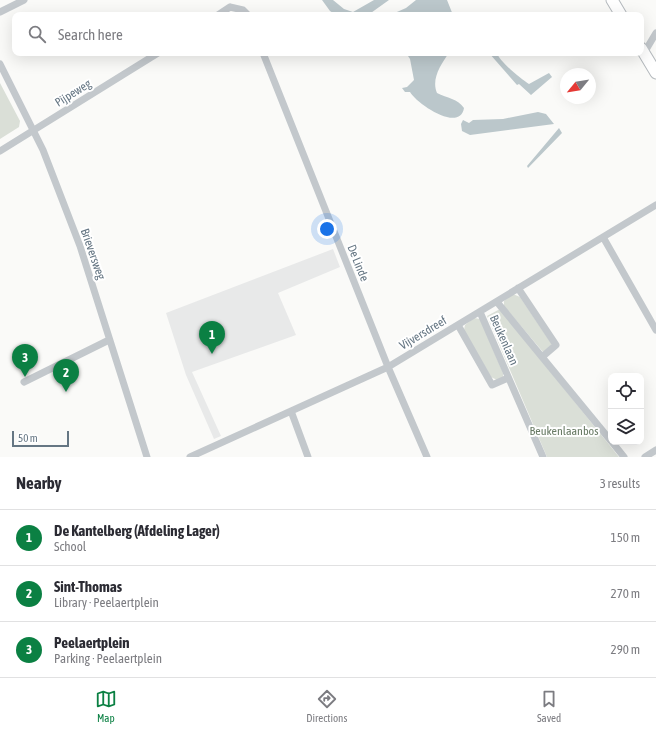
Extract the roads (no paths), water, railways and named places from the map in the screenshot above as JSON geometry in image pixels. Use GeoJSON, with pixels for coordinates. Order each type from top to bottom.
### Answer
{"type":"FeatureCollection","features":[{"type":"Feature","properties":{"kind":"main road"},"geometry":{"type":"LineString","coordinates":[[612,0],[619,12]]}},
{"type":"Feature","properties":{"kind":"main road"},"geometry":{"type":"LineString","coordinates":[[644,52],[656,73]]}},
{"type":"Feature","properties":{"kind":"street"},"geometry":{"type":"LineString","coordinates":[[0,12],[24,0]]}},
{"type":"Feature","properties":{"kind":"street"},"geometry":{"type":"LineString","coordinates":[[221,12],[230,4],[245,12]]}},
{"type":"Feature","properties":{"kind":"street"},"geometry":{"type":"LineString","coordinates":[[644,49],[656,33]]}},
{"type":"Feature","properties":{"kind":"street","name":"Pijpeweg"},"geometry":{"type":"LineString","coordinates":[[0,151],[153,56]]}},
{"type":"Feature","properties":{"kind":"street","name":"De Linde"},"geometry":{"type":"LineString","coordinates":[[264,56],[388,367],[426,457]]}},
{"type":"Feature","properties":{"kind":"street","name":"Brieversweg"},"geometry":{"type":"LineString","coordinates":[[0,64],[34,131],[80,246],[147,457]]}},
{"type":"Feature","properties":{"kind":"street","name":"Vijversdreef"},"geometry":{"type":"LineString","coordinates":[[190,457],[388,367],[656,205]]}},
{"type":"Feature","properties":{"kind":"street"},"geometry":{"type":"LineString","coordinates":[[603,237],[656,330]]}},
{"type":"Feature","properties":{"kind":"street"},"geometry":{"type":"LineString","coordinates":[[518,288],[556,345],[542,357]]}},
{"type":"Feature","properties":{"kind":"street"},"geometry":{"type":"LineString","coordinates":[[497,302],[608,436]]}},
{"type":"Feature","properties":{"kind":"street","name":"Beukenlaan"},"geometry":{"type":"LineString","coordinates":[[480,312],[543,457]]}},
{"type":"Feature","properties":{"kind":"street","name":"Beukenlaan"},"geometry":{"type":"LineString","coordinates":[[458,325],[492,385],[508,378]]}},
{"type":"Feature","properties":{"kind":"street"},"geometry":{"type":"LineString","coordinates":[[24,382],[109,340]]}},
{"type":"Feature","properties":{"kind":"street"},"geometry":{"type":"LineString","coordinates":[[290,411],[308,457]]}},
{"type":"Feature","properties":{"kind":"street"},"geometry":{"type":"LineString","coordinates":[[615,445],[624,457]]}},
{"type":"Feature","properties":{"kind":"street"},"geometry":{"type":"LineString","coordinates":[[645,457],[656,450]]}},
{"type":"Feature","properties":{"kind":"place","name":"De Kantelberg (Afdeling Lager)"},"geometry":{"type":"Point","coordinates":[212,354]}},
{"type":"Feature","properties":{"kind":"place","name":"Peelaertplein"},"geometry":{"type":"Point","coordinates":[25,377]}},
{"type":"Feature","properties":{"kind":"place","name":"Sint-Thomas"},"geometry":{"type":"Point","coordinates":[66,392]}},
{"type":"Feature","properties":{"kind":"park label","name":"Beukenlaanbos"},"geometry":{"type":"Point","coordinates":[564,431]}}]}
